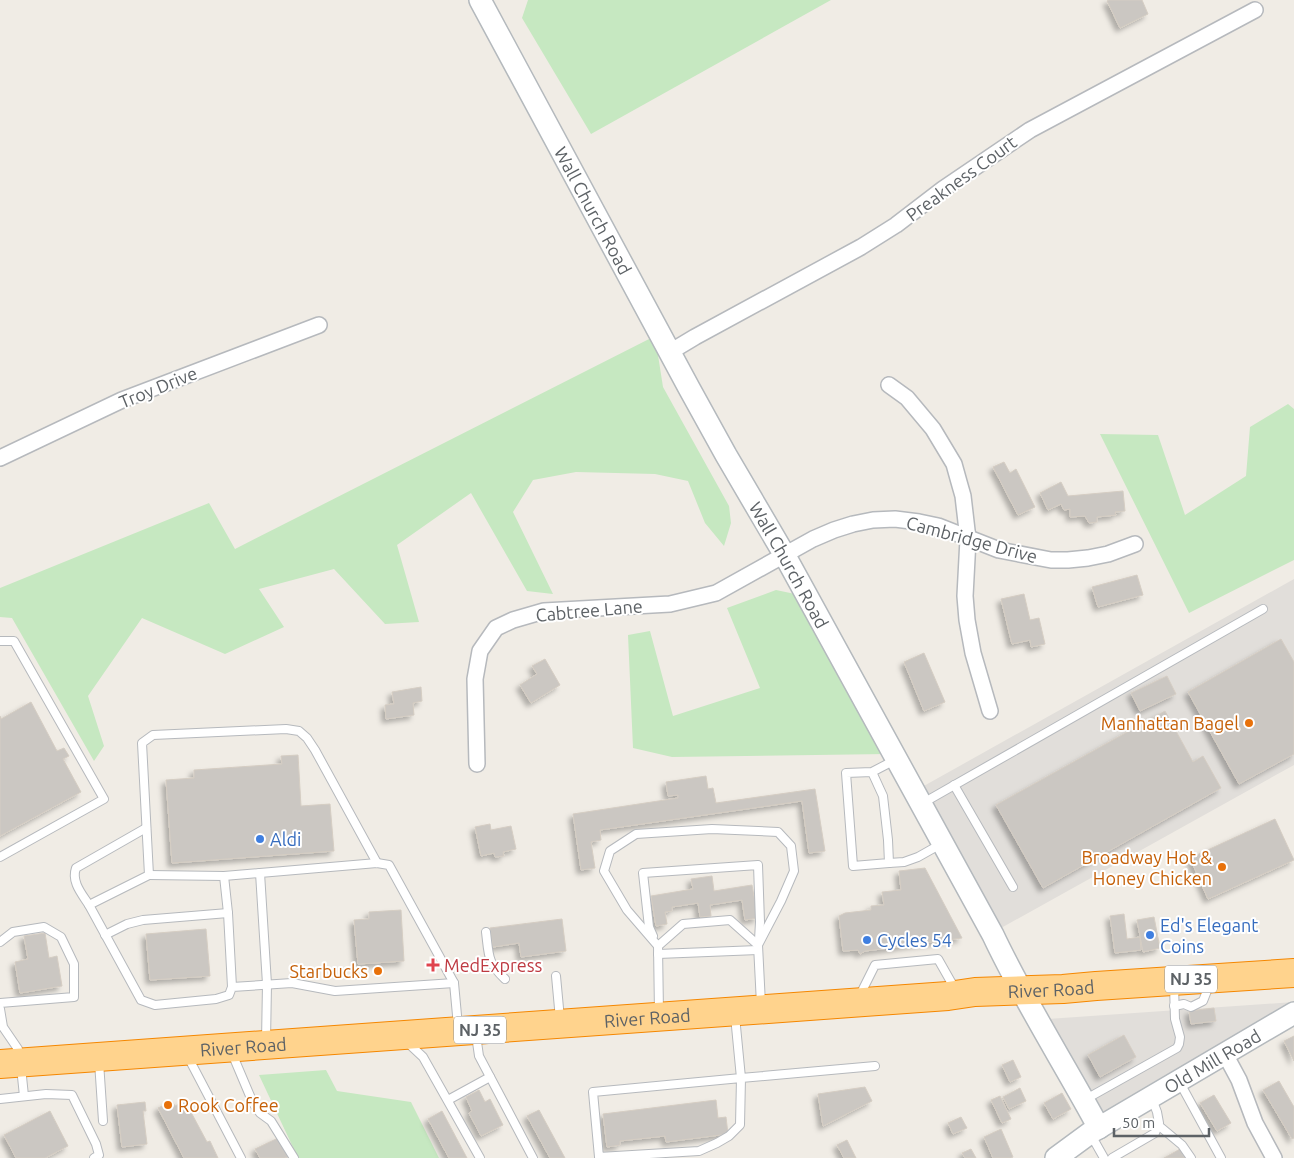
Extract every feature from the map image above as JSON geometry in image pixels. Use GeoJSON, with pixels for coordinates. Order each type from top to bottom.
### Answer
{"type":"FeatureCollection","features":[{"type":"Feature","properties":{"kind":"highway","name":"River Road"},"geometry":{"type":"LineString","coordinates":[[13,1063],[857,1003],[959,995],[975,992],[1063,989],[1174,993],[1211,978],[1294,973]]}},
{"type":"Feature","properties":{"kind":"street","name":"Wall Church Road"},"geometry":{"type":"LineString","coordinates":[[480,0],[726,455],[784,554],[993,935],[1006,964],[1084,1100],[1094,1131]]}},
{"type":"Feature","properties":{"kind":"street","name":"Preakness Court"},"geometry":{"type":"LineString","coordinates":[[670,352],[861,247],[896,225],[950,184],[1030,130],[1255,10]]}},
{"type":"Feature","properties":{"kind":"street","name":"Troy Drive"},"geometry":{"type":"LineString","coordinates":[[0,458],[122,400],[320,325]]}},
{"type":"Feature","properties":{"kind":"street"},"geometry":{"type":"LineString","coordinates":[[889,385],[907,398],[919,411],[954,464],[963,496],[968,539],[965,596],[967,620],[973,653],[990,711]]}},
{"type":"Feature","properties":{"kind":"street","name":"Cambridge Drive"},"geometry":{"type":"LineString","coordinates":[[784,554],[813,539],[853,524],[873,520],[895,519],[938,526],[999,550],[1051,560],[1088,558],[1108,554],[1135,544]]}},
{"type":"Feature","properties":{"kind":"street","name":"Cabtree Lane"},"geometry":{"type":"LineString","coordinates":[[477,764],[475,679],[480,651],[496,628],[513,620],[544,611],[670,604],[716,593],[784,554]]}},
{"type":"Feature","properties":{"kind":"street","name":"Old Mill Road"},"geometry":{"type":"LineString","coordinates":[[1056,1158],[1094,1131],[1294,1013]]}},
{"type":"Feature","properties":{"kind":"street"},"geometry":{"type":"LineString","coordinates":[[1225,1054],[1239,1080],[1255,1123],[1274,1158]]}},
{"type":"Feature","properties":{"kind":"lane"},"geometry":{"type":"LineString","coordinates":[[921,804],[1263,609]]}},
{"type":"Feature","properties":{"kind":"lane"},"geometry":{"type":"LineString","coordinates":[[0,641],[14,641],[104,799],[0,857]]}},
{"type":"Feature","properties":{"kind":"lane"},"geometry":{"type":"LineString","coordinates":[[148,875],[142,743],[153,735],[286,729],[299,731],[307,738],[315,750],[377,863]]}},
{"type":"Feature","properties":{"kind":"lane"},"geometry":{"type":"LineString","coordinates":[[897,759],[872,772],[846,773],[853,866],[904,862],[943,844]]}},
{"type":"Feature","properties":{"kind":"lane"},"geometry":{"type":"LineString","coordinates":[[872,772],[883,796],[889,863]]}},
{"type":"Feature","properties":{"kind":"lane"},"geometry":{"type":"LineString","coordinates":[[954,785],[1013,887]]}},
{"type":"Feature","properties":{"kind":"lane"},"geometry":{"type":"LineString","coordinates":[[146,828],[76,868],[74,873],[75,881],[141,1000],[155,1005],[216,999],[229,995],[232,987],[224,876]]}},
{"type":"Feature","properties":{"kind":"lane"},"geometry":{"type":"LineString","coordinates":[[658,950],[627,910],[604,871],[610,851],[636,834],[712,829],[778,832],[791,846],[794,870],[758,947]]}},
{"type":"Feature","properties":{"kind":"lane"},"geometry":{"type":"LineString","coordinates":[[89,905],[148,875],[224,876],[377,863],[389,865],[454,983],[467,1031],[533,1158]]}},
{"type":"Feature","properties":{"kind":"lane"},"geometry":{"type":"LineString","coordinates":[[659,1017],[658,950],[649,927],[643,873],[758,866],[760,922],[741,1078],[740,1125],[729,1136],[699,1150],[599,1157],[593,1092],[741,1078],[875,1066]]}},
{"type":"Feature","properties":{"kind":"lane"},"geometry":{"type":"LineString","coordinates":[[260,873],[267,984],[266,1045]]}},
{"type":"Feature","properties":{"kind":"lane"},"geometry":{"type":"LineString","coordinates":[[105,935],[127,924],[143,920],[228,913]]}},
{"type":"Feature","properties":{"kind":"lane"},"geometry":{"type":"LineString","coordinates":[[658,950],[683,924],[730,920],[758,947]]}},
{"type":"Feature","properties":{"kind":"lane"},"geometry":{"type":"LineString","coordinates":[[0,942],[13,932],[44,927],[61,937],[74,964],[74,997],[0,1003]]}},
{"type":"Feature","properties":{"kind":"lane"},"geometry":{"type":"LineString","coordinates":[[486,932],[489,959],[495,970],[505,979]]}},
{"type":"Feature","properties":{"kind":"lane"},"geometry":{"type":"LineString","coordinates":[[658,950],[758,947]]}},
{"type":"Feature","properties":{"kind":"lane"},"geometry":{"type":"LineString","coordinates":[[857,1003],[875,965],[938,959],[959,995]]}},
{"type":"Feature","properties":{"kind":"lane"},"geometry":{"type":"LineString","coordinates":[[556,976],[560,1024]]}},
{"type":"Feature","properties":{"kind":"lane"},"geometry":{"type":"LineString","coordinates":[[232,987],[292,983],[334,991],[454,983]]}},
{"type":"Feature","properties":{"kind":"lane"},"geometry":{"type":"LineString","coordinates":[[1084,1100],[1177,1048],[1180,1037],[1175,1019],[1174,993]]}},
{"type":"Feature","properties":{"kind":"lane"},"geometry":{"type":"LineString","coordinates":[[0,1009],[2,1031],[18,1049],[13,1063],[24,1096]]}},
{"type":"Feature","properties":{"kind":"lane"},"geometry":{"type":"LineString","coordinates":[[401,1036],[423,1057],[480,1158]]}},
{"type":"Feature","properties":{"kind":"lane"},"geometry":{"type":"LineString","coordinates":[[230,1048],[253,1103],[260,1113],[271,1121],[294,1158]]}},
{"type":"Feature","properties":{"kind":"lane"},"geometry":{"type":"LineString","coordinates":[[185,1051],[241,1158]]}},
{"type":"Feature","properties":{"kind":"lane"},"geometry":{"type":"LineString","coordinates":[[99,1057],[103,1121]]}},
{"type":"Feature","properties":{"kind":"lane"},"geometry":{"type":"LineString","coordinates":[[448,1100],[490,1077]]}},
{"type":"Feature","properties":{"kind":"lane"},"geometry":{"type":"LineString","coordinates":[[1179,1081],[1221,1158]]}},
{"type":"Feature","properties":{"kind":"lane"},"geometry":{"type":"LineString","coordinates":[[0,1099],[46,1094],[72,1095],[96,1144],[99,1155],[94,1158]]}},
{"type":"Feature","properties":{"kind":"lane"},"geometry":{"type":"LineString","coordinates":[[1112,1158],[1155,1133],[1159,1123],[1158,1112],[1151,1097]]}},
{"type":"Feature","properties":{"kind":"lane"},"geometry":{"type":"LineString","coordinates":[[1158,1125],[1182,1145],[1191,1158]]}},
{"type":"Feature","properties":{"kind":"lane"},"geometry":{"type":"LineString","coordinates":[[1094,1131],[1104,1158]]}},
{"type":"Feature","properties":{"kind":"shaded area"},"geometry":{"type":"Polygon","coordinates":[[[1294,579],[1294,765],[1001,928],[922,787],[1294,579]]]}},
{"type":"Feature","properties":{"kind":"shaded area"},"geometry":{"type":"Polygon","coordinates":[[[1294,1002],[1294,1015],[1094,1132],[1033,1020],[1294,1002]]]}},
{"type":"Feature","properties":{"kind":"green space"},"geometry":{"type":"Polygon","coordinates":[[[528,0],[831,0],[591,134],[522,18],[528,0]]]}},
{"type":"Feature","properties":{"kind":"green space"},"geometry":{"type":"Polygon","coordinates":[[[655,336],[663,387],[729,506],[731,523],[724,546],[705,523],[688,481],[655,474],[576,472],[533,480],[513,512],[553,594],[527,591],[471,493],[397,545],[419,622],[385,624],[334,569],[259,589],[284,627],[225,654],[142,618],[88,696],[104,746],[94,761],[12,618],[0,617],[0,588],[209,503],[235,549],[655,336]]]}},
{"type":"Feature","properties":{"kind":"green space"},"geometry":{"type":"Polygon","coordinates":[[[1288,404],[1294,409],[1294,560],[1189,613],[1100,434],[1158,435],[1185,515],[1246,476],[1250,427],[1288,404]]]}},
{"type":"Feature","properties":{"kind":"green space"},"geometry":{"type":"Polygon","coordinates":[[[776,590],[795,594],[887,754],[672,757],[633,748],[628,635],[650,631],[673,716],[760,688],[727,608],[776,590]]]}},
{"type":"Feature","properties":{"kind":"green space"},"geometry":{"type":"Polygon","coordinates":[[[326,1070],[337,1091],[411,1102],[439,1158],[298,1158],[259,1075],[326,1070]]]}},
{"type":"Feature","properties":{"kind":"building"},"geometry":{"type":"Polygon","coordinates":[[[1142,0],[1148,14],[1120,28],[1107,1],[1142,0]]]}},
{"type":"Feature","properties":{"kind":"building"},"geometry":{"type":"Polygon","coordinates":[[[1004,462],[1010,473],[1016,469],[1035,507],[1018,515],[993,467],[1004,462]]]}},
{"type":"Feature","properties":{"kind":"building"},"geometry":{"type":"Polygon","coordinates":[[[1061,482],[1068,496],[1123,491],[1125,511],[1115,512],[1116,515],[1097,517],[1097,522],[1089,523],[1085,516],[1070,517],[1070,509],[1064,510],[1061,504],[1048,510],[1040,493],[1061,482]]]}},
{"type":"Feature","properties":{"kind":"building"},"geometry":{"type":"Polygon","coordinates":[[[1137,575],[1143,595],[1098,607],[1092,587],[1137,575]]]}},
{"type":"Feature","properties":{"kind":"building"},"geometry":{"type":"Polygon","coordinates":[[[1024,594],[1030,620],[1039,618],[1045,644],[1031,647],[1030,640],[1012,644],[1001,599],[1024,594]]]}},
{"type":"Feature","properties":{"kind":"building","name":"Manhattan Bagel"},"geometry":{"type":"Polygon","coordinates":[[[1281,639],[1294,662],[1294,754],[1239,784],[1188,692],[1281,639]]]}},
{"type":"Feature","properties":{"kind":"building"},"geometry":{"type":"Polygon","coordinates":[[[924,653],[945,702],[924,711],[904,662],[924,653]]]}},
{"type":"Feature","properties":{"kind":"building"},"geometry":{"type":"Polygon","coordinates":[[[545,659],[560,685],[531,703],[520,685],[537,674],[532,666],[545,659]]]}},
{"type":"Feature","properties":{"kind":"building"},"geometry":{"type":"Polygon","coordinates":[[[1167,676],[1176,694],[1140,711],[1131,693],[1167,676]]]}},
{"type":"Feature","properties":{"kind":"building"},"geometry":{"type":"Polygon","coordinates":[[[421,687],[422,701],[413,703],[414,715],[386,719],[385,705],[394,704],[392,692],[421,687]]]}},
{"type":"Feature","properties":{"kind":"building"},"geometry":{"type":"Polygon","coordinates":[[[31,702],[57,751],[64,748],[69,756],[63,759],[81,792],[0,836],[0,716],[1,719],[31,702]]]}},
{"type":"Feature","properties":{"kind":"building"},"geometry":{"type":"Polygon","coordinates":[[[1165,711],[1193,762],[1203,756],[1221,788],[1043,888],[996,805],[1165,711]]]}},
{"type":"Feature","properties":{"kind":"building"},"geometry":{"type":"Polygon","coordinates":[[[298,755],[301,806],[330,804],[334,851],[172,863],[166,780],[194,778],[194,770],[282,764],[281,756],[298,755]]]}},
{"type":"Feature","properties":{"kind":"building"},"geometry":{"type":"Polygon","coordinates":[[[706,776],[708,789],[713,788],[716,803],[815,789],[825,851],[809,853],[802,801],[600,830],[601,840],[591,842],[595,868],[581,870],[573,814],[678,798],[678,795],[668,796],[666,782],[706,776]]]}},
{"type":"Feature","properties":{"kind":"building"},"geometry":{"type":"Polygon","coordinates":[[[1275,819],[1294,860],[1208,899],[1190,858],[1275,819]]]}},
{"type":"Feature","properties":{"kind":"building"},"geometry":{"type":"Polygon","coordinates":[[[490,824],[491,830],[511,826],[516,849],[503,852],[504,856],[495,857],[494,853],[481,856],[475,827],[490,824]]]}},
{"type":"Feature","properties":{"kind":"building"},"geometry":{"type":"Polygon","coordinates":[[[925,868],[962,938],[865,951],[860,954],[858,950],[843,951],[839,916],[845,913],[871,910],[871,906],[884,905],[882,892],[901,890],[899,871],[925,868]]]}},
{"type":"Feature","properties":{"kind":"building"},"geometry":{"type":"Polygon","coordinates":[[[712,876],[714,891],[752,885],[758,918],[745,920],[742,900],[710,905],[711,916],[700,917],[698,903],[672,907],[672,911],[665,912],[667,924],[656,926],[651,896],[693,889],[691,879],[712,876]]]}},
{"type":"Feature","properties":{"kind":"building"},"geometry":{"type":"Polygon","coordinates":[[[401,910],[404,961],[358,964],[354,920],[369,919],[369,912],[401,910]]]}},
{"type":"Feature","properties":{"kind":"building"},"geometry":{"type":"Polygon","coordinates":[[[1124,914],[1127,939],[1140,937],[1141,950],[1115,953],[1110,916],[1124,914]]]}},
{"type":"Feature","properties":{"kind":"building"},"geometry":{"type":"Polygon","coordinates":[[[1154,917],[1160,948],[1143,952],[1137,920],[1154,917]]]}},
{"type":"Feature","properties":{"kind":"building"},"geometry":{"type":"Polygon","coordinates":[[[562,919],[566,951],[521,957],[519,943],[493,947],[490,928],[562,919]]]}},
{"type":"Feature","properties":{"kind":"building"},"geometry":{"type":"Polygon","coordinates":[[[206,929],[210,976],[150,980],[146,934],[206,929]]]}},
{"type":"Feature","properties":{"kind":"building"},"geometry":{"type":"Polygon","coordinates":[[[45,933],[49,958],[57,956],[62,986],[20,993],[15,962],[28,959],[24,936],[45,933]]]}},
{"type":"Feature","properties":{"kind":"building"},"geometry":{"type":"Polygon","coordinates":[[[1214,1008],[1216,1021],[1191,1024],[1189,1011],[1214,1008]]]}},
{"type":"Feature","properties":{"kind":"building"},"geometry":{"type":"Polygon","coordinates":[[[1124,1035],[1136,1057],[1100,1077],[1088,1055],[1124,1035]]]}},
{"type":"Feature","properties":{"kind":"building"},"geometry":{"type":"Polygon","coordinates":[[[1294,1036],[1294,1061],[1284,1041],[1294,1036]]]}},
{"type":"Feature","properties":{"kind":"building"},"geometry":{"type":"Polygon","coordinates":[[[1013,1060],[1021,1077],[1010,1082],[1002,1065],[1013,1060]]]}},
{"type":"Feature","properties":{"kind":"building"},"geometry":{"type":"Polygon","coordinates":[[[1279,1081],[1294,1107],[1294,1138],[1292,1139],[1263,1090],[1279,1081]]]}},
{"type":"Feature","properties":{"kind":"building"},"geometry":{"type":"Polygon","coordinates":[[[865,1087],[872,1101],[823,1126],[818,1094],[865,1087]]]}},
{"type":"Feature","properties":{"kind":"building"},"geometry":{"type":"Polygon","coordinates":[[[1020,1088],[1026,1101],[1009,1109],[1003,1097],[1020,1088]]]}},
{"type":"Feature","properties":{"kind":"building"},"geometry":{"type":"Polygon","coordinates":[[[479,1090],[485,1102],[490,1099],[503,1125],[481,1136],[469,1113],[472,1111],[466,1097],[479,1090]]]}},
{"type":"Feature","properties":{"kind":"building"},"geometry":{"type":"Polygon","coordinates":[[[1062,1093],[1071,1109],[1053,1119],[1044,1103],[1062,1093]]]}},
{"type":"Feature","properties":{"kind":"building"},"geometry":{"type":"Polygon","coordinates":[[[1214,1095],[1231,1123],[1217,1131],[1200,1103],[1214,1095]]]}},
{"type":"Feature","properties":{"kind":"building"},"geometry":{"type":"Polygon","coordinates":[[[1000,1096],[1011,1119],[1002,1123],[991,1100],[1000,1096]]]}},
{"type":"Feature","properties":{"kind":"building"},"geometry":{"type":"Polygon","coordinates":[[[716,1100],[718,1118],[726,1117],[728,1134],[666,1142],[665,1136],[620,1141],[620,1145],[607,1147],[603,1114],[716,1100]]]}},
{"type":"Feature","properties":{"kind":"building"},"geometry":{"type":"Polygon","coordinates":[[[172,1101],[175,1106],[185,1101],[207,1142],[210,1141],[218,1158],[184,1158],[158,1108],[172,1101]]]}},
{"type":"Feature","properties":{"kind":"building"},"geometry":{"type":"Polygon","coordinates":[[[145,1102],[146,1111],[143,1111],[147,1144],[122,1147],[117,1105],[145,1102]]]}},
{"type":"Feature","properties":{"kind":"building"},"geometry":{"type":"Polygon","coordinates":[[[539,1110],[565,1158],[550,1158],[527,1116],[539,1110]]]}},
{"type":"Feature","properties":{"kind":"building"},"geometry":{"type":"Polygon","coordinates":[[[50,1111],[68,1146],[45,1158],[16,1158],[4,1135],[50,1111]]]}},
{"type":"Feature","properties":{"kind":"building"},"geometry":{"type":"Polygon","coordinates":[[[442,1111],[467,1158],[449,1158],[428,1119],[442,1111]]]}},
{"type":"Feature","properties":{"kind":"building"},"geometry":{"type":"Polygon","coordinates":[[[961,1117],[967,1128],[953,1134],[948,1123],[961,1117]]]}},
{"type":"Feature","properties":{"kind":"building"},"geometry":{"type":"Polygon","coordinates":[[[1001,1129],[1013,1157],[1011,1158],[993,1158],[984,1137],[1001,1129]]]}},
{"type":"Feature","properties":{"kind":"building"},"geometry":{"type":"Polygon","coordinates":[[[278,1138],[288,1157],[260,1158],[255,1149],[278,1138]]]}},
{"type":"Feature","properties":{"kind":"building"},"geometry":{"type":"Polygon","coordinates":[[[847,1140],[856,1158],[844,1158],[837,1145],[847,1140]]]}},
{"type":"Feature","properties":{"kind":"building"},"geometry":{"type":"Polygon","coordinates":[[[971,1149],[976,1158],[965,1158],[962,1153],[971,1149]]]}},
{"type":"Feature","properties":{"kind":"building"},"geometry":{"type":"Polygon","coordinates":[[[1180,1149],[1185,1158],[1164,1158],[1180,1149]]]}},
{"type":"Feature","properties":{"kind":"place","name":"Manhattan Bagel"},"geometry":{"type":"Point","coordinates":[1249,723]}},
{"type":"Feature","properties":{"kind":"place","name":"Aldi"},"geometry":{"type":"Point","coordinates":[260,839]}},
{"type":"Feature","properties":{"kind":"place","name":"Broadway Hot & Honey Chicken"},"geometry":{"type":"Point","coordinates":[1222,867]}},
{"type":"Feature","properties":{"kind":"place","name":"Ed's Elegant Coins"},"geometry":{"type":"Point","coordinates":[1150,935]}},
{"type":"Feature","properties":{"kind":"place","name":"Cycles 54"},"geometry":{"type":"Point","coordinates":[867,940]}},
{"type":"Feature","properties":{"kind":"place","name":"MedExpress"},"geometry":{"type":"Point","coordinates":[433,965]}},
{"type":"Feature","properties":{"kind":"place","name":"Starbucks"},"geometry":{"type":"Point","coordinates":[378,971]}},
{"type":"Feature","properties":{"kind":"place","name":"Rook Coffee"},"geometry":{"type":"Point","coordinates":[168,1105]}}]}
